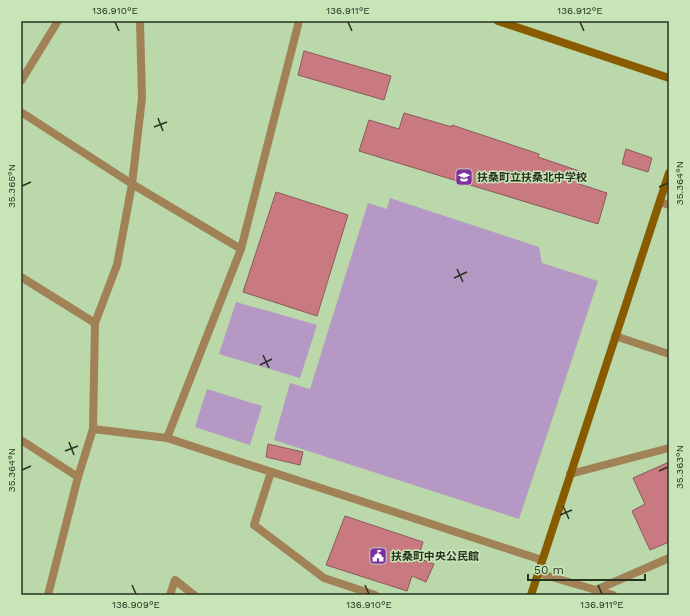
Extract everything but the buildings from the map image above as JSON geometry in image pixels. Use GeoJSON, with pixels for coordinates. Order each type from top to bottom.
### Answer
{"type":"FeatureCollection","features":[{"type":"Feature","properties":{"kind":"street"},"geometry":{"type":"LineString","coordinates":[[21,81],[58,21]]}},
{"type":"Feature","properties":{"kind":"street"},"geometry":{"type":"LineString","coordinates":[[48,595],[78,477],[93,429],[95,323],[117,265],[132,184],[142,98],[140,21]]}},
{"type":"Feature","properties":{"kind":"street"},"geometry":{"type":"LineString","coordinates":[[167,438],[241,249],[299,21]]}},
{"type":"Feature","properties":{"kind":"street"},"geometry":{"type":"LineString","coordinates":[[498,21],[669,78]]}},
{"type":"Feature","properties":{"kind":"street"},"geometry":{"type":"LineString","coordinates":[[21,112],[132,184],[241,249]]}},
{"type":"Feature","properties":{"kind":"street"},"geometry":{"type":"LineString","coordinates":[[531,595],[669,173]]}},
{"type":"Feature","properties":{"kind":"street"},"geometry":{"type":"LineString","coordinates":[[660,202],[669,205]]}},
{"type":"Feature","properties":{"kind":"street"},"geometry":{"type":"LineString","coordinates":[[21,277],[95,323]]}},
{"type":"Feature","properties":{"kind":"street"},"geometry":{"type":"LineString","coordinates":[[615,336],[669,354]]}},
{"type":"Feature","properties":{"kind":"street"},"geometry":{"type":"LineString","coordinates":[[93,429],[167,438],[542,560]]}},
{"type":"Feature","properties":{"kind":"street"},"geometry":{"type":"LineString","coordinates":[[21,440],[78,477]]}},
{"type":"Feature","properties":{"kind":"street"},"geometry":{"type":"LineString","coordinates":[[570,474],[669,448]]}},
{"type":"Feature","properties":{"kind":"street"},"geometry":{"type":"LineString","coordinates":[[271,472],[254,525],[324,578],[375,595]]}},
{"type":"Feature","properties":{"kind":"street"},"geometry":{"type":"LineString","coordinates":[[596,590],[669,558]]}},
{"type":"Feature","properties":{"kind":"street"},"geometry":{"type":"LineString","coordinates":[[538,573],[613,595]]}},
{"type":"Feature","properties":{"kind":"street"},"geometry":{"type":"LineString","coordinates":[[170,595],[175,580],[194,595]]}},
{"type":"Feature","properties":{"kind":"shaded area"},"geometry":{"type":"Polygon","coordinates":[[[390,198],[539,247],[542,263],[598,281],[519,519],[274,440],[290,383],[310,389],[368,203],[387,209],[390,198]]]}},
{"type":"Feature","properties":{"kind":"shaded area"},"geometry":{"type":"Polygon","coordinates":[[[236,302],[317,325],[300,378],[219,354],[236,302]]]}},
{"type":"Feature","properties":{"kind":"shaded area"},"geometry":{"type":"Polygon","coordinates":[[[207,389],[262,406],[250,445],[195,427],[207,389]]]}},
{"type":"Feature","properties":{"kind":"place","name":"扶桑町立扶桑北中学校"},"geometry":{"type":"Point","coordinates":[464,177]}},
{"type":"Feature","properties":{"kind":"place","name":"扶桑町中央公民館"},"geometry":{"type":"Point","coordinates":[378,556]}}]}
